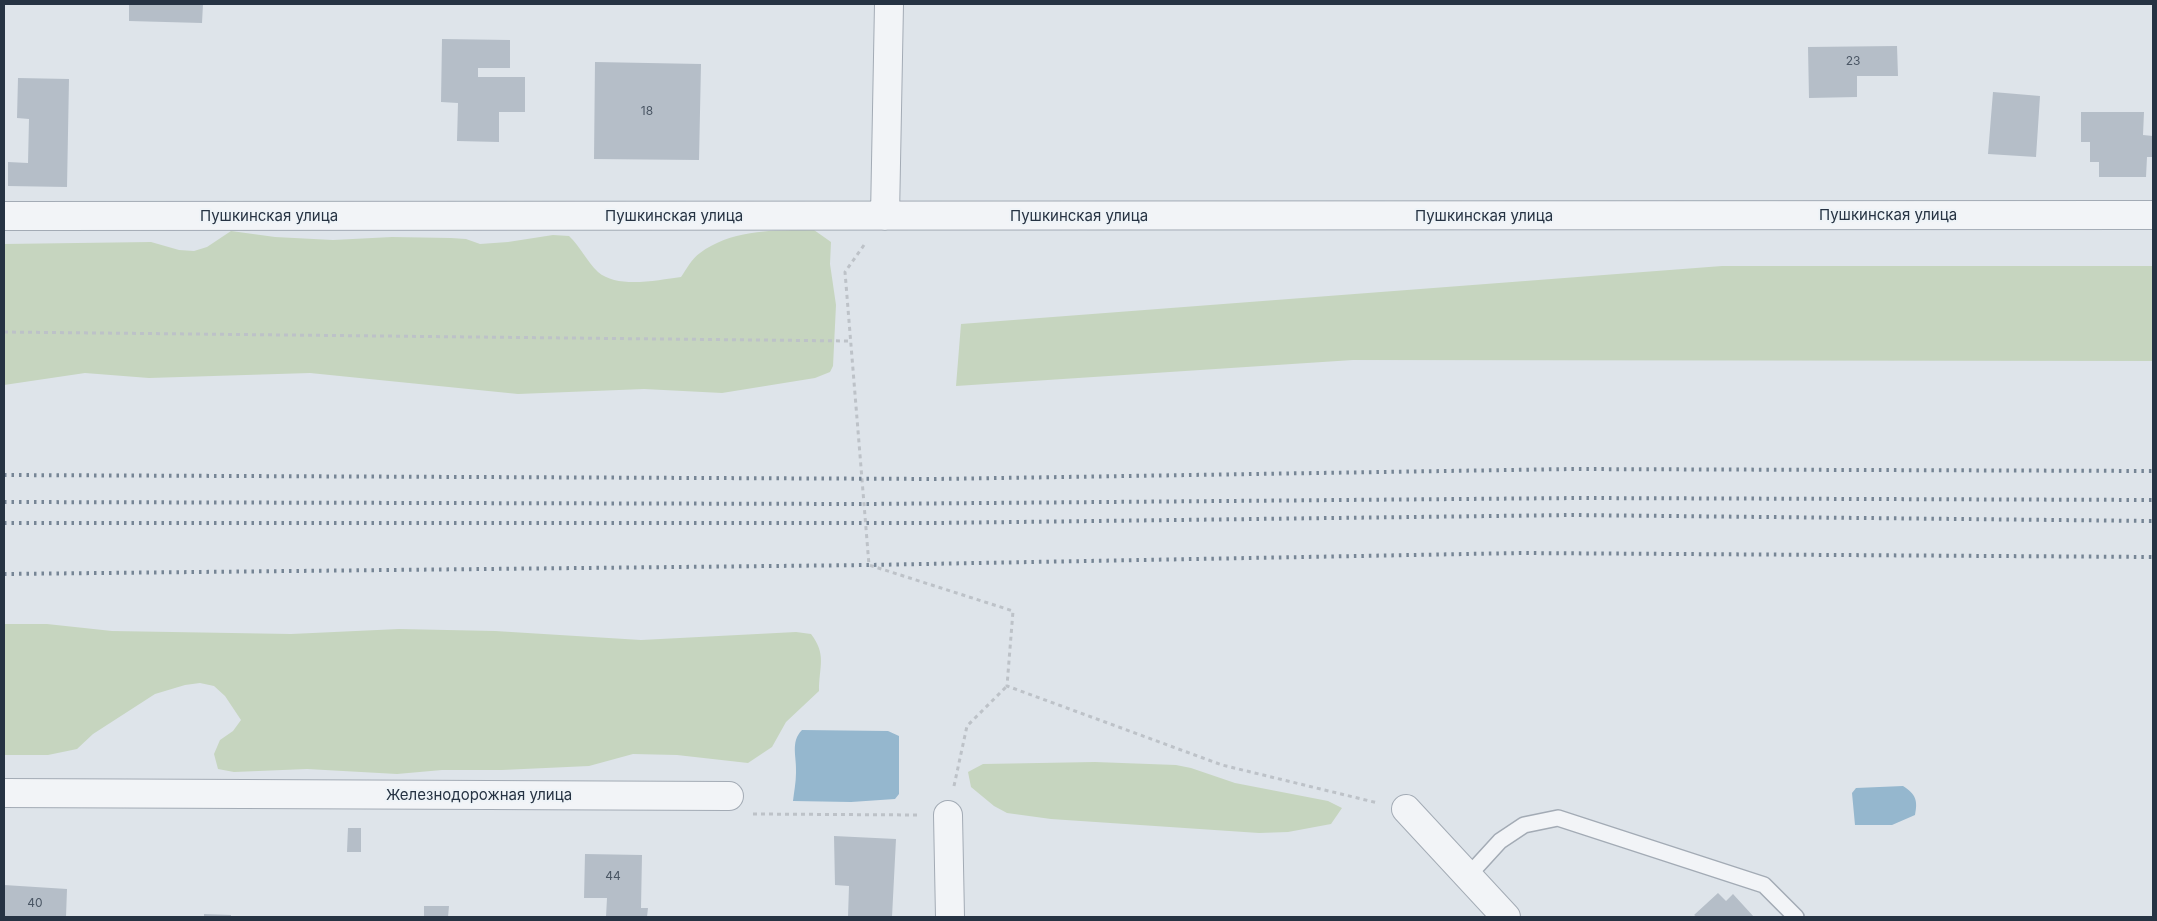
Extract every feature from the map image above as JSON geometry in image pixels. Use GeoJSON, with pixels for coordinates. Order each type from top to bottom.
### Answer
{"type":"FeatureCollection","features":[{"type":"Feature","properties":{"kind":"street"},"geometry":{"type":"LineString","coordinates":[[885,216],[889,4]]}},
{"type":"Feature","properties":{"kind":"street","name":"Пушкинская улица"},"geometry":{"type":"LineString","coordinates":[[4,216],[2153,215]]}},
{"type":"Feature","properties":{"kind":"street","name":"Железнодорожная улица"},"geometry":{"type":"LineString","coordinates":[[4,793],[729,796]]}},
{"type":"Feature","properties":{"kind":"street"},"geometry":{"type":"LineString","coordinates":[[1406,809],[1506,917]]}},
{"type":"Feature","properties":{"kind":"street"},"geometry":{"type":"LineString","coordinates":[[948,815],[950,917]]}},
{"type":"Feature","properties":{"kind":"lane"},"geometry":{"type":"LineString","coordinates":[[1468,876],[1500,841],[1524,825],[1558,818],[1764,886],[1796,917]]}},
{"type":"Feature","properties":{"kind":"path"},"geometry":{"type":"LineString","coordinates":[[729,796],[751,814],[948,815],[967,726],[1007,686],[1013,611],[869,565],[845,272],[885,216]]}},
{"type":"Feature","properties":{"kind":"path"},"geometry":{"type":"LineString","coordinates":[[4,332],[851,340]]}},
{"type":"Feature","properties":{"kind":"path"},"geometry":{"type":"LineString","coordinates":[[1007,686],[1222,765],[1406,809]]}},
{"type":"Feature","properties":{"kind":"green space"},"geometry":{"type":"Polygon","coordinates":[[[814,230],[831,242],[830,264],[836,305],[833,366],[830,372],[815,378],[722,393],[644,389],[518,394],[310,373],[149,378],[85,373],[4,385],[4,244],[151,242],[179,250],[194,251],[207,247],[231,231],[275,237],[333,240],[392,237],[451,238],[466,239],[480,244],[553,235],[569,236],[594,268],[606,277],[627,282],[638,282],[681,277],[697,255],[726,239],[755,232],[814,230]]]}},
{"type":"Feature","properties":{"kind":"green space"},"geometry":{"type":"Polygon","coordinates":[[[1722,266],[2153,266],[2153,361],[1353,360],[956,386],[961,324],[1722,266]]]}},
{"type":"Feature","properties":{"kind":"green space"},"geometry":{"type":"Polygon","coordinates":[[[4,624],[47,624],[112,631],[291,634],[399,629],[495,631],[641,640],[796,632],[811,634],[816,641],[821,655],[821,668],[819,691],[786,722],[772,747],[748,763],[677,755],[633,754],[589,766],[502,770],[442,770],[397,774],[307,769],[234,772],[218,769],[214,754],[220,740],[233,731],[241,720],[225,696],[214,686],[200,683],[185,685],[155,694],[93,734],[77,749],[48,755],[4,755],[4,624]]]}},
{"type":"Feature","properties":{"kind":"green space"},"geometry":{"type":"Polygon","coordinates":[[[1095,762],[1176,765],[1191,768],[1235,783],[1328,801],[1342,808],[1331,824],[1288,832],[1259,833],[1051,819],[1007,813],[994,806],[971,787],[968,772],[983,764],[1095,762]]]}},
{"type":"Feature","properties":{"kind":"water"},"geometry":{"type":"Polygon","coordinates":[[[802,730],[888,731],[899,736],[899,794],[895,799],[851,802],[793,801],[796,776],[795,745],[798,735],[802,730]]]}},
{"type":"Feature","properties":{"kind":"water"},"geometry":{"type":"Polygon","coordinates":[[[1903,786],[1915,798],[1915,815],[1892,825],[1855,825],[1852,793],[1856,788],[1903,786]]]}},
{"type":"Feature","properties":{"kind":"building"},"geometry":{"type":"Polygon","coordinates":[[[129,4],[203,4],[202,23],[129,21],[129,4]]]}},
{"type":"Feature","properties":{"kind":"building"},"geometry":{"type":"Polygon","coordinates":[[[442,39],[510,40],[510,68],[478,68],[478,77],[525,77],[525,112],[499,112],[499,142],[457,141],[458,103],[441,102],[442,39]]]}},
{"type":"Feature","properties":{"kind":"building"},"geometry":{"type":"Polygon","coordinates":[[[1897,46],[1898,76],[1857,76],[1857,97],[1809,98],[1808,47],[1897,46]]]}},
{"type":"Feature","properties":{"kind":"building"},"geometry":{"type":"Polygon","coordinates":[[[595,62],[701,64],[699,160],[594,159],[595,62]]]}},
{"type":"Feature","properties":{"kind":"building"},"geometry":{"type":"Polygon","coordinates":[[[18,78],[69,79],[67,187],[8,186],[8,162],[28,163],[29,119],[17,118],[18,78]]]}},
{"type":"Feature","properties":{"kind":"building"},"geometry":{"type":"Polygon","coordinates":[[[1993,92],[2040,96],[2036,157],[1988,154],[1993,92]]]}},
{"type":"Feature","properties":{"kind":"building"},"geometry":{"type":"Polygon","coordinates":[[[2081,112],[2144,112],[2143,135],[2153,136],[2153,157],[2147,157],[2146,177],[2099,177],[2099,162],[2090,162],[2090,142],[2081,142],[2081,112]]]}},
{"type":"Feature","properties":{"kind":"building"},"geometry":{"type":"Polygon","coordinates":[[[348,828],[361,828],[361,852],[347,852],[348,828]]]}},
{"type":"Feature","properties":{"kind":"building"},"geometry":{"type":"Polygon","coordinates":[[[834,836],[896,839],[892,917],[848,917],[849,886],[835,885],[834,836]]]}},
{"type":"Feature","properties":{"kind":"building"},"geometry":{"type":"Polygon","coordinates":[[[585,854],[642,855],[641,908],[648,908],[647,917],[606,917],[607,898],[584,898],[585,854]]]}},
{"type":"Feature","properties":{"kind":"building"},"geometry":{"type":"Polygon","coordinates":[[[4,885],[67,889],[66,917],[4,917],[4,885]]]}},
{"type":"Feature","properties":{"kind":"building"},"geometry":{"type":"Polygon","coordinates":[[[1718,893],[1726,901],[1733,894],[1754,917],[1697,917],[1694,915],[1718,893]]]}},
{"type":"Feature","properties":{"kind":"building"},"geometry":{"type":"Polygon","coordinates":[[[424,906],[449,906],[448,917],[424,917],[424,906]]]}},
{"type":"Feature","properties":{"kind":"building"},"geometry":{"type":"Polygon","coordinates":[[[204,914],[231,915],[231,917],[204,917],[204,914]]]}},
{"type":"Feature","properties":{"kind":"railway"},"geometry":{"type":"LineString","coordinates":[[4,475],[936,479],[1572,469],[2153,471]]}},
{"type":"Feature","properties":{"kind":"railway"},"geometry":{"type":"LineString","coordinates":[[4,502],[864,504],[1580,498],[2153,500]]}},
{"type":"Feature","properties":{"kind":"railway"},"geometry":{"type":"LineString","coordinates":[[4,523],[936,523],[1572,515],[2153,521]]}},
{"type":"Feature","properties":{"kind":"railway"},"geometry":{"type":"LineString","coordinates":[[4,574],[869,565],[1521,553],[2153,557]]}}]}
